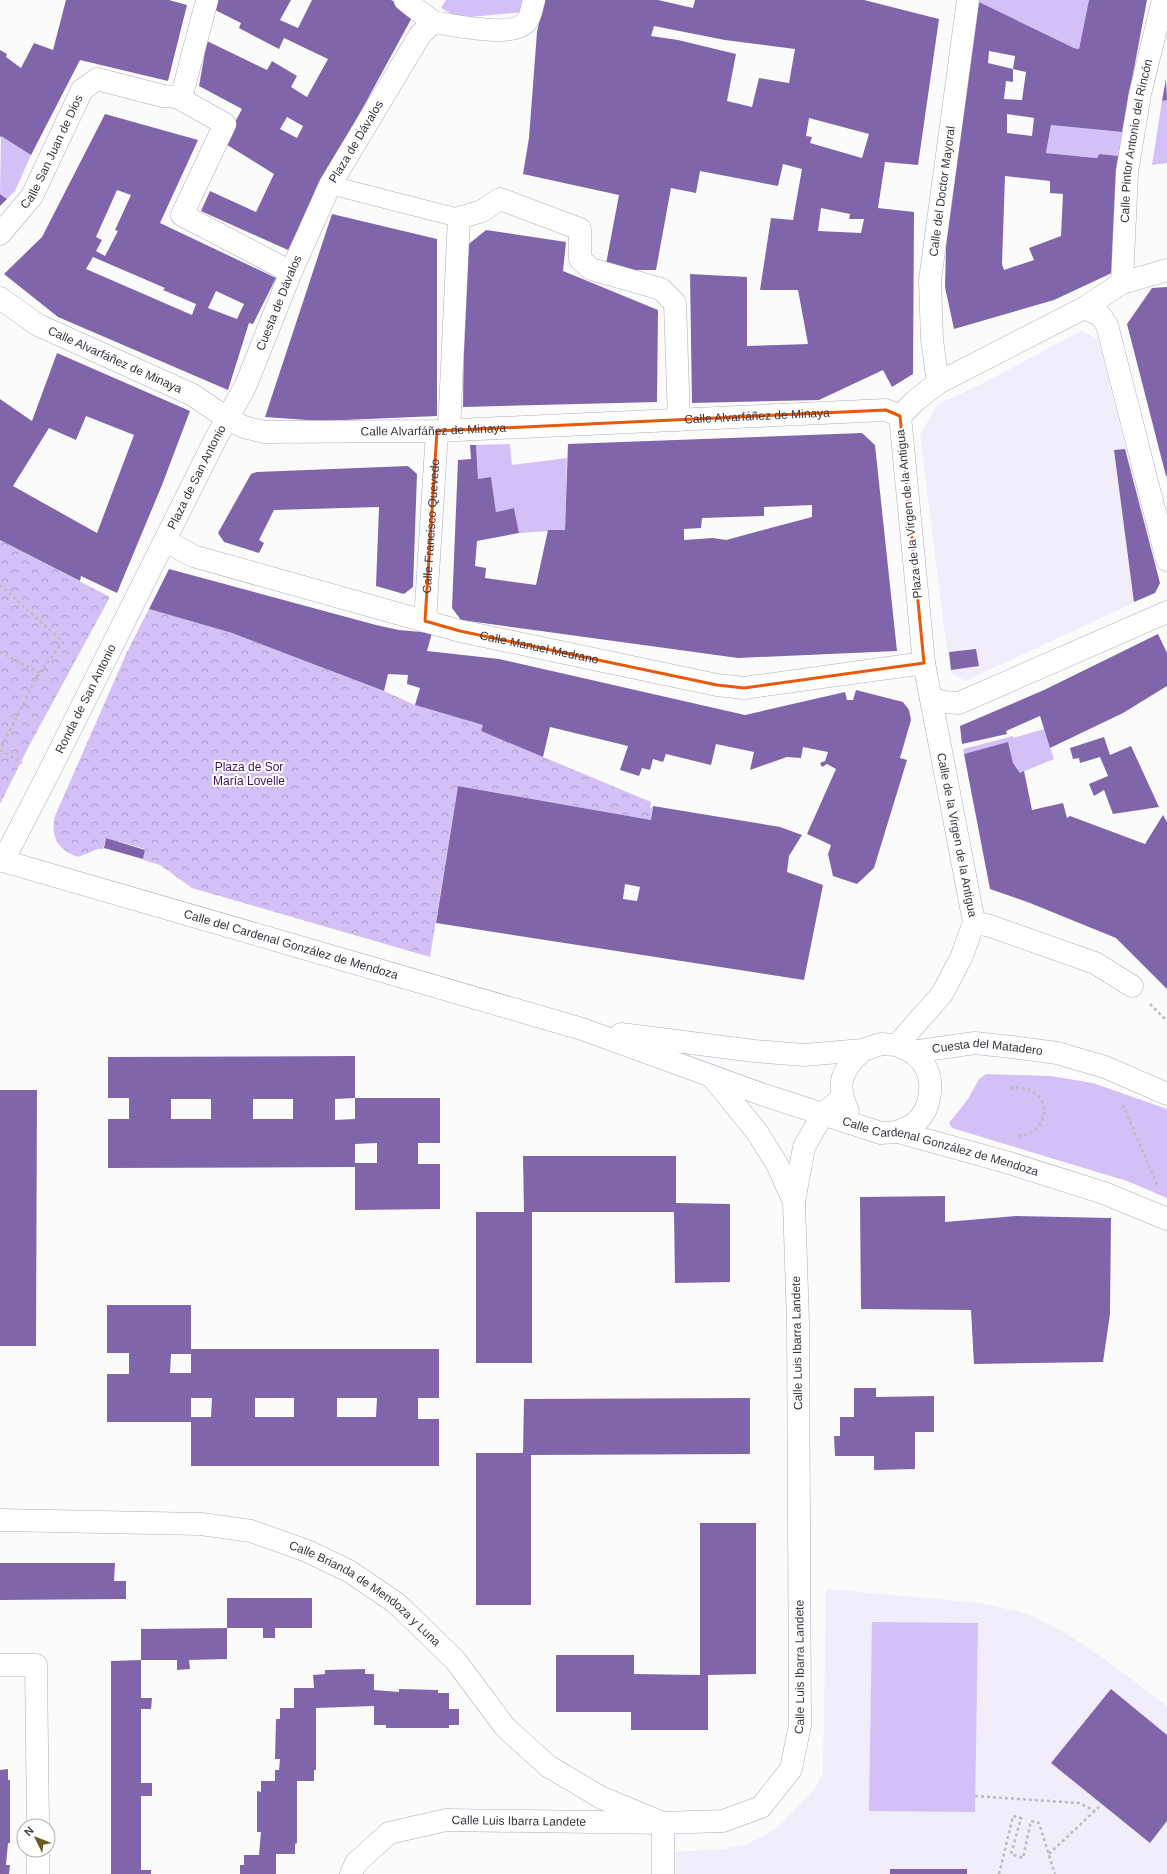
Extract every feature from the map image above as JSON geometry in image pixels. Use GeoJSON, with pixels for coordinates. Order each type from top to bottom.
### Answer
{"type":"FeatureCollection","features":[{"type":"Feature","properties":{"kind":"street"},"geometry":{"type":"LineString","coordinates":[[177,97],[183,90],[207,0]]}},
{"type":"Feature","properties":{"kind":"street"},"geometry":{"type":"LineString","coordinates":[[405,0],[433,22],[498,31],[519,27],[528,21],[534,0]]}},
{"type":"Feature","properties":{"kind":"street","name":"Calle del Doctor Mayoral"},"geometry":{"type":"LineString","coordinates":[[938,384],[932,340],[930,280],[968,0]]}},
{"type":"Feature","properties":{"kind":"street","name":"Calle Pintor Antonio del Rincón"},"geometry":{"type":"LineString","coordinates":[[1122,283],[1127,172],[1140,94],[1163,0]]}},
{"type":"Feature","properties":{"kind":"street","name":"Plaza de Dávalos"},"geometry":{"type":"LineString","coordinates":[[330,185],[420,35],[433,22]]}},
{"type":"Feature","properties":{"kind":"street","name":"Calle San Juan de Dios"},"geometry":{"type":"LineString","coordinates":[[0,234],[32,196],[82,90],[97,78],[163,96],[177,97],[225,124],[182,215],[291,272]]}},
{"type":"Feature","properties":{"kind":"street","name":"Cuesta de Dávalos"},"geometry":{"type":"LineString","coordinates":[[228,419],[245,388],[291,272],[330,185]]}},
{"type":"Feature","properties":{"kind":"street"},"geometry":{"type":"LineString","coordinates":[[459,218],[482,211],[500,199],[580,229],[580,259],[591,269],[661,289],[675,303],[679,420]]}},
{"type":"Feature","properties":{"kind":"street","name":"Calle Francisco Quevedo"},"geometry":{"type":"LineString","coordinates":[[425,621],[443,431],[459,218]]}},
{"type":"Feature","properties":{"kind":"street","name":"Plaza de la Virgen de la Antigua"},"geometry":{"type":"LineString","coordinates":[[931,698],[924,662],[900,416],[915,401],[938,384],[1084,308],[1122,283],[1167,270]]}},
{"type":"Feature","properties":{"kind":"street","name":"Calle Alvarfáñez de Minaya"},"geometry":{"type":"LineString","coordinates":[[0,298],[38,325],[193,396],[228,419],[244,427],[264,432],[443,431],[886,410],[900,416]]}},
{"type":"Feature","properties":{"kind":"street"},"geometry":{"type":"LineString","coordinates":[[1084,308],[1100,315],[1107,325],[1167,560]]}},
{"type":"Feature","properties":{"kind":"street","name":"Plaza de San Antonio"},"geometry":{"type":"LineString","coordinates":[[167,537],[216,438],[228,419]]}},
{"type":"Feature","properties":{"kind":"street","name":"Calle Manuel Medrano"},"geometry":{"type":"LineString","coordinates":[[167,537],[173,545],[193,556],[425,621],[475,634],[717,685],[744,688],[924,662]]}},
{"type":"Feature","properties":{"kind":"street","name":"Ronda de San Antonio"},"geometry":{"type":"LineString","coordinates":[[2,860],[51,769],[167,537]]}},
{"type":"Feature","properties":{"kind":"street"},"geometry":{"type":"LineString","coordinates":[[931,698],[944,702],[959,703],[1167,612]]}},
{"type":"Feature","properties":{"kind":"street","name":"Calle de la Virgen de la Antigua"},"geometry":{"type":"LineString","coordinates":[[905,1049],[942,994],[962,956],[974,922],[931,698]]}},
{"type":"Feature","properties":{"kind":"street","name":"Calle del Cardenal González de Mendoza"},"geometry":{"type":"LineString","coordinates":[[2,860],[582,1029]]}},
{"type":"Feature","properties":{"kind":"street"},"geometry":{"type":"LineString","coordinates":[[974,922],[990,926],[1094,963],[1132,986]]}},
{"type":"Feature","properties":{"kind":"street","name":"Cuesta del Matadero"},"geometry":{"type":"LineString","coordinates":[[582,1029],[754,1051],[804,1055],[863,1050],[880,1044],[905,1049],[975,1044],[1012,1047],[1057,1053],[1105,1067],[1167,1094]]}},
{"type":"Feature","properties":{"kind":"street","name":"Calle Cardenal González de Mendoza"},"geometry":{"type":"LineString","coordinates":[[582,1029],[712,1077],[863,1128],[881,1133],[898,1132],[1006,1162],[1104,1193],[1165,1218]]}},
{"type":"Feature","properties":{"kind":"street"},"geometry":{"type":"LineString","coordinates":[[898,1132],[913,1124],[924,1112],[930,1096],[930,1080],[924,1064],[905,1049]]}},
{"type":"Feature","properties":{"kind":"street"},"geometry":{"type":"LineString","coordinates":[[863,1050],[849,1063],[842,1080],[842,1098],[850,1115],[863,1128]]}},
{"type":"Feature","properties":{"kind":"street"},"geometry":{"type":"LineString","coordinates":[[712,1077],[757,1132],[777,1164],[794,1202]]}},
{"type":"Feature","properties":{"kind":"street","name":"Calle Luis Ibarra Landete"},"geometry":{"type":"LineString","coordinates":[[351,1874],[356,1863],[389,1833],[446,1820],[663,1822],[723,1821],[761,1806],[791,1769],[800,1725],[798,1322],[794,1202],[804,1147],[823,1114],[842,1098]]}},
{"type":"Feature","properties":{"kind":"street","name":"Calle Brianda de Mendoza y Luna"},"geometry":{"type":"LineString","coordinates":[[0,1520],[201,1524],[251,1531],[307,1551],[349,1571],[396,1603],[455,1660],[505,1727],[548,1766],[602,1798],[663,1822]]}},
{"type":"Feature","properties":{"kind":"street"},"geometry":{"type":"LineString","coordinates":[[0,1665],[36,1665],[38,1818]]}},
{"type":"Feature","properties":{"kind":"street"},"geometry":{"type":"LineString","coordinates":[[663,1822],[663,1874]]}},
{"type":"Feature","properties":{"kind":"street"},"geometry":{"type":"LineString","coordinates":[[38,1858],[38,1874]]}},
{"type":"Feature","properties":{"kind":"lane","name":"Plaza de Dávalos"},"geometry":{"type":"LineString","coordinates":[[330,185],[459,218]]}},
{"type":"Feature","properties":{"kind":"path"},"geometry":{"type":"LineString","coordinates":[[0,585],[63,642],[39,673],[0,750]]}},
{"type":"Feature","properties":{"kind":"path"},"geometry":{"type":"LineString","coordinates":[[0,652],[39,673]]}},
{"type":"Feature","properties":{"kind":"path"},"geometry":{"type":"LineString","coordinates":[[1130,1078],[1117,1090],[1162,1195],[1165,1218]]}},
{"type":"Feature","properties":{"kind":"path"},"geometry":{"type":"LineString","coordinates":[[1010,1088],[1021,1087],[1032,1090],[1040,1097],[1044,1108],[1043,1118],[1038,1128],[1029,1134],[1018,1136],[1013,1135]]}},
{"type":"Feature","properties":{"kind":"path"},"geometry":{"type":"LineString","coordinates":[[975,1796],[1079,1803],[1095,1811]]}},
{"type":"Feature","properties":{"kind":"path"},"geometry":{"type":"LineString","coordinates":[[1049,1854],[1102,1804]]}},
{"type":"Feature","properties":{"kind":"path"},"geometry":{"type":"LineString","coordinates":[[999,1874],[1013,1816],[1021,1818],[1011,1854],[1023,1858],[1031,1821],[1039,1823],[1055,1874]]}},
{"type":"Feature","properties":{"kind":"highlighted area"},"geometry":{"type":"Polygon","coordinates":[[[886,410],[900,416],[924,663],[744,688],[717,685],[460,631],[425,621],[437,431],[886,410]]]}},
{"type":"Feature","properties":{"kind":"shaded area"},"geometry":{"type":"Polygon","coordinates":[[[1081,331],[1098,339],[1160,583],[1155,593],[965,681],[952,673],[946,642],[920,434],[938,404],[978,386],[1081,331]]]}},
{"type":"Feature","properties":{"kind":"shaded area"},"geometry":{"type":"Polygon","coordinates":[[[826,1589],[981,1603],[1027,1614],[1061,1630],[1106,1660],[1167,1706],[1167,1874],[675,1874],[675,1852],[722,1849],[745,1845],[766,1835],[779,1826],[815,1789],[823,1772],[826,1589]]]}},
{"type":"Feature","properties":{"kind":"green space"},"geometry":{"type":"Polygon","coordinates":[[[446,0],[528,0],[525,12],[459,18],[441,8],[446,0]]]}},
{"type":"Feature","properties":{"kind":"green space"},"geometry":{"type":"Polygon","coordinates":[[[977,0],[1089,0],[1079,49],[1074,48],[977,0]]]}},
{"type":"Feature","properties":{"kind":"green space"},"geometry":{"type":"Polygon","coordinates":[[[1167,100],[1167,163],[1152,165],[1162,101],[1167,100]]]}},
{"type":"Feature","properties":{"kind":"green space"},"geometry":{"type":"Polygon","coordinates":[[[1051,125],[1122,132],[1119,156],[1099,154],[1097,158],[1046,153],[1051,125]]]}},
{"type":"Feature","properties":{"kind":"green space"},"geometry":{"type":"Polygon","coordinates":[[[1,136],[31,155],[15,191],[7,199],[0,194],[1,136]]]}},
{"type":"Feature","properties":{"kind":"green space"},"geometry":{"type":"Polygon","coordinates":[[[510,444],[512,465],[567,458],[565,530],[519,533],[514,508],[496,512],[491,477],[478,479],[476,445],[510,444]]]}},
{"type":"Feature","properties":{"kind":"green space"},"geometry":{"type":"Polygon","coordinates":[[[0,540],[110,597],[29,746],[0,804],[0,540]]]}},
{"type":"Feature","properties":{"kind":"green space","name":"Plaza de Sor María Lovelle"},"geometry":{"type":"Polygon","coordinates":[[[149,609],[232,633],[384,691],[415,705],[483,725],[481,731],[651,802],[651,820],[458,786],[430,957],[192,888],[160,865],[143,860],[145,849],[106,838],[103,849],[98,849],[78,857],[65,851],[57,842],[54,830],[55,816],[127,652],[149,609]]]}},
{"type":"Feature","properties":{"kind":"green space"},"geometry":{"type":"Polygon","coordinates":[[[1044,729],[1054,759],[1020,773],[1013,763],[1008,743],[964,754],[963,749],[1013,736],[1013,738],[1044,729]]]}},
{"type":"Feature","properties":{"kind":"green space"},"geometry":{"type":"Polygon","coordinates":[[[986,1074],[1051,1076],[1093,1083],[1167,1109],[1167,1198],[1127,1181],[952,1128],[949,1123],[968,1099],[979,1079],[986,1074]]]}},
{"type":"Feature","properties":{"kind":"green space"},"geometry":{"type":"Polygon","coordinates":[[[872,1622],[978,1623],[975,1812],[869,1811],[872,1622]]]}},
{"type":"Feature","properties":{"kind":"building"},"geometry":{"type":"Polygon","coordinates":[[[66,0],[169,0],[187,5],[168,81],[80,60],[31,155],[1,136],[0,138],[0,50],[7,54],[6,57],[21,68],[34,43],[53,50],[66,0]]]}},
{"type":"Feature","properties":{"kind":"building"},"geometry":{"type":"Polygon","coordinates":[[[215,0],[291,0],[280,20],[298,28],[312,0],[391,0],[415,12],[323,181],[288,250],[201,211],[210,191],[256,212],[274,174],[224,143],[242,109],[199,86],[207,41],[267,70],[272,61],[297,76],[291,87],[307,97],[328,59],[284,38],[279,49],[239,28],[241,23],[213,9],[215,0]],[[287,117],[280,129],[297,138],[303,126],[287,117]]]}},
{"type":"Feature","properties":{"kind":"building"},"geometry":{"type":"Polygon","coordinates":[[[544,0],[658,0],[693,8],[695,0],[864,0],[939,19],[918,165],[885,162],[878,208],[914,212],[913,374],[892,387],[883,370],[819,400],[692,403],[690,274],[747,277],[747,346],[808,344],[798,290],[760,290],[771,218],[793,220],[802,169],[783,164],[778,186],[700,171],[696,193],[671,188],[656,270],[633,270],[606,264],[619,195],[523,174],[529,138],[537,32],[544,0]],[[654,26],[651,36],[678,40],[736,54],[727,101],[752,107],[759,78],[789,83],[795,49],[725,40],[654,26]],[[809,118],[806,136],[812,137],[810,143],[862,158],[869,134],[809,118]],[[821,208],[818,231],[861,233],[864,219],[849,219],[850,214],[821,208]]]}},
{"type":"Feature","properties":{"kind":"building"},"geometry":{"type":"Polygon","coordinates":[[[1089,0],[1147,0],[1122,132],[1051,125],[1046,153],[1097,158],[1099,154],[1119,156],[1116,271],[1054,300],[954,329],[945,287],[947,212],[977,1],[1074,48],[1079,49],[1089,0]],[[989,51],[988,63],[1013,69],[1015,56],[989,51]],[[1013,69],[1013,82],[1006,81],[1004,99],[1022,100],[1026,72],[1013,69]],[[1007,114],[1007,133],[1032,136],[1034,118],[1007,114]],[[1005,176],[1002,264],[1004,270],[1034,260],[1029,248],[1061,236],[1063,194],[1050,193],[1050,181],[1005,176]]]}},
{"type":"Feature","properties":{"kind":"building"},"geometry":{"type":"Polygon","coordinates":[[[1166,79],[1167,100],[1162,101],[1166,79]]]}},
{"type":"Feature","properties":{"kind":"building"},"geometry":{"type":"Polygon","coordinates":[[[105,114],[198,140],[160,223],[276,278],[253,324],[249,323],[228,390],[58,317],[4,274],[42,237],[105,114]],[[117,190],[96,237],[102,240],[96,251],[105,256],[118,231],[115,230],[131,195],[117,190]],[[93,257],[86,269],[192,315],[196,304],[163,290],[165,288],[93,257]],[[216,291],[208,308],[237,319],[244,304],[216,291]]]}},
{"type":"Feature","properties":{"kind":"building"},"geometry":{"type":"Polygon","coordinates":[[[0,194],[7,199],[0,206],[0,194]]]}},
{"type":"Feature","properties":{"kind":"building"},"geometry":{"type":"Polygon","coordinates":[[[332,214],[437,239],[437,416],[321,421],[265,417],[332,214]]]}},
{"type":"Feature","properties":{"kind":"building"},"geometry":{"type":"Polygon","coordinates":[[[486,230],[566,242],[563,271],[658,310],[657,402],[463,407],[465,247],[486,230]]]}},
{"type":"Feature","properties":{"kind":"building"},"geometry":{"type":"Polygon","coordinates":[[[1167,287],[1166,476],[1127,324],[1152,288],[1167,287]]]}},
{"type":"Feature","properties":{"kind":"building"},"geometry":{"type":"Polygon","coordinates":[[[57,353],[190,411],[162,485],[117,593],[81,576],[80,581],[0,540],[0,399],[32,421],[57,353]],[[86,416],[76,440],[49,428],[13,486],[97,533],[134,435],[86,416]]]}},
{"type":"Feature","properties":{"kind":"building"},"geometry":{"type":"Polygon","coordinates":[[[862,433],[875,445],[897,651],[738,658],[461,620],[452,608],[458,460],[471,459],[470,445],[476,445],[478,479],[491,477],[496,512],[514,508],[519,533],[477,541],[475,566],[486,568],[485,578],[536,585],[548,530],[565,530],[568,444],[862,433]],[[812,505],[764,507],[764,516],[702,518],[701,528],[684,529],[684,540],[713,538],[726,540],[812,517],[812,505]]]}},
{"type":"Feature","properties":{"kind":"building"},"geometry":{"type":"Polygon","coordinates":[[[1125,449],[1160,583],[1155,593],[1134,602],[1114,450],[1125,449]]]}},
{"type":"Feature","properties":{"kind":"building"},"geometry":{"type":"Polygon","coordinates":[[[408,466],[417,474],[413,587],[404,594],[376,586],[379,507],[274,510],[259,540],[264,543],[259,553],[224,542],[218,533],[251,474],[257,472],[408,466]]]}},
{"type":"Feature","properties":{"kind":"building"},"geometry":{"type":"Polygon","coordinates":[[[169,569],[376,625],[399,630],[432,633],[427,651],[499,659],[745,715],[845,692],[847,700],[853,700],[856,690],[903,702],[909,710],[911,720],[900,758],[907,760],[874,868],[857,884],[833,876],[828,854],[831,845],[807,834],[836,769],[827,764],[822,767],[820,763],[825,761],[828,752],[803,747],[801,758],[787,757],[750,770],[754,752],[716,744],[711,765],[666,754],[663,762],[653,759],[650,770],[642,768],[639,776],[620,770],[628,746],[550,727],[543,757],[481,731],[483,725],[415,705],[420,688],[407,684],[408,675],[388,674],[384,691],[232,633],[149,609],[169,569]]]}},
{"type":"Feature","properties":{"kind":"building"},"geometry":{"type":"Polygon","coordinates":[[[1158,634],[1167,653],[1167,686],[1123,713],[1050,748],[1040,716],[1006,731],[1007,734],[962,744],[960,726],[1044,690],[1158,634]]]}},
{"type":"Feature","properties":{"kind":"building"},"geometry":{"type":"Polygon","coordinates":[[[976,649],[979,666],[951,670],[949,652],[976,649]]]}},
{"type":"Feature","properties":{"kind":"building"},"geometry":{"type":"Polygon","coordinates":[[[1104,737],[1110,755],[1131,746],[1159,807],[1113,814],[1104,790],[1094,796],[1089,784],[1108,776],[1100,757],[1080,763],[1079,758],[1073,759],[1070,748],[1104,737]]]}},
{"type":"Feature","properties":{"kind":"building"},"geometry":{"type":"Polygon","coordinates":[[[1008,742],[1013,763],[1020,773],[1024,771],[1032,810],[1063,803],[1067,818],[1070,816],[1145,844],[1163,815],[1167,822],[1167,989],[1116,938],[1030,903],[990,889],[964,754],[1008,742]]]}},
{"type":"Feature","properties":{"kind":"building"},"geometry":{"type":"Polygon","coordinates":[[[458,786],[651,820],[653,806],[780,827],[802,835],[789,856],[787,872],[823,885],[804,980],[436,923],[458,786]],[[625,884],[623,899],[637,901],[640,887],[625,884]]]}},
{"type":"Feature","properties":{"kind":"building"},"geometry":{"type":"Polygon","coordinates":[[[106,838],[145,850],[143,859],[104,848],[106,838]]]}},
{"type":"Feature","properties":{"kind":"building"},"geometry":{"type":"Polygon","coordinates":[[[355,1056],[355,1098],[440,1098],[440,1143],[418,1143],[418,1164],[440,1164],[440,1209],[355,1210],[355,1167],[108,1168],[108,1119],[129,1119],[129,1098],[108,1098],[108,1057],[355,1056]],[[355,1098],[335,1099],[335,1120],[355,1119],[355,1098]],[[171,1099],[171,1119],[211,1119],[211,1099],[171,1099]],[[253,1099],[253,1119],[293,1119],[293,1099],[253,1099]],[[377,1143],[355,1144],[355,1163],[377,1163],[377,1143]]]}},
{"type":"Feature","properties":{"kind":"building"},"geometry":{"type":"Polygon","coordinates":[[[0,1090],[37,1090],[36,1346],[0,1346],[0,1090]]]}},
{"type":"Feature","properties":{"kind":"building"},"geometry":{"type":"Polygon","coordinates":[[[523,1156],[676,1156],[676,1203],[730,1204],[730,1282],[675,1283],[674,1212],[532,1212],[532,1363],[476,1363],[476,1212],[524,1212],[523,1156]]]}},
{"type":"Feature","properties":{"kind":"building"},"geometry":{"type":"Polygon","coordinates":[[[945,1196],[945,1222],[1016,1216],[1111,1218],[1110,1314],[1103,1362],[974,1364],[971,1310],[861,1309],[860,1197],[945,1196]]]}},
{"type":"Feature","properties":{"kind":"building"},"geometry":{"type":"Polygon","coordinates":[[[107,1305],[191,1305],[191,1349],[439,1349],[439,1398],[418,1398],[418,1419],[439,1419],[439,1466],[191,1466],[191,1422],[107,1422],[107,1374],[129,1374],[129,1353],[107,1353],[107,1305]],[[171,1354],[170,1373],[191,1373],[191,1354],[171,1354]],[[191,1398],[191,1417],[211,1417],[212,1398],[191,1398]],[[255,1398],[255,1417],[294,1417],[294,1398],[255,1398]],[[337,1398],[337,1417],[376,1417],[377,1398],[337,1398]]]}},
{"type":"Feature","properties":{"kind":"building"},"geometry":{"type":"Polygon","coordinates":[[[854,1388],[876,1388],[876,1397],[934,1396],[934,1432],[915,1432],[915,1469],[874,1470],[874,1456],[835,1456],[834,1436],[840,1436],[840,1417],[854,1417],[854,1388]]]}},
{"type":"Feature","properties":{"kind":"building"},"geometry":{"type":"Polygon","coordinates":[[[750,1398],[750,1454],[531,1455],[531,1605],[476,1605],[476,1453],[523,1453],[524,1399],[750,1398]]]}},
{"type":"Feature","properties":{"kind":"building"},"geometry":{"type":"Polygon","coordinates":[[[700,1523],[756,1523],[756,1674],[708,1675],[708,1730],[631,1730],[631,1712],[556,1712],[556,1655],[634,1655],[634,1674],[700,1675],[700,1523]]]}},
{"type":"Feature","properties":{"kind":"building"},"geometry":{"type":"Polygon","coordinates":[[[0,1563],[115,1563],[114,1581],[126,1581],[126,1599],[0,1600],[0,1563]]]}},
{"type":"Feature","properties":{"kind":"building"},"geometry":{"type":"Polygon","coordinates":[[[227,1598],[312,1598],[312,1628],[275,1628],[275,1638],[263,1638],[263,1628],[227,1628],[227,1598]]]}},
{"type":"Feature","properties":{"kind":"building"},"geometry":{"type":"Polygon","coordinates":[[[227,1628],[227,1659],[189,1660],[190,1669],[177,1670],[177,1660],[141,1660],[141,1629],[227,1628]]]}},
{"type":"Feature","properties":{"kind":"building"},"geometry":{"type":"Polygon","coordinates":[[[141,1660],[141,1698],[152,1698],[151,1709],[141,1709],[141,1783],[152,1783],[152,1796],[141,1796],[141,1870],[151,1870],[151,1874],[111,1874],[111,1661],[141,1660]]]}},
{"type":"Feature","properties":{"kind":"building"},"geometry":{"type":"Polygon","coordinates":[[[365,1669],[365,1674],[374,1674],[374,1690],[399,1692],[399,1689],[438,1690],[438,1693],[449,1693],[449,1709],[459,1709],[459,1725],[449,1725],[449,1728],[386,1728],[386,1725],[374,1725],[374,1706],[316,1708],[316,1770],[314,1770],[314,1781],[297,1781],[297,1843],[295,1844],[295,1854],[276,1854],[276,1874],[240,1874],[240,1865],[244,1865],[244,1855],[259,1855],[261,1832],[257,1832],[257,1791],[261,1792],[261,1781],[275,1781],[275,1770],[279,1770],[280,1759],[275,1759],[276,1719],[280,1719],[280,1708],[294,1708],[294,1688],[314,1688],[313,1675],[325,1674],[325,1670],[365,1669]]]}},
{"type":"Feature","properties":{"kind":"building"},"geometry":{"type":"Polygon","coordinates":[[[1111,1689],[1167,1735],[1167,1821],[1150,1843],[1051,1763],[1111,1689]]]}},
{"type":"Feature","properties":{"kind":"building"},"geometry":{"type":"Polygon","coordinates":[[[8,1769],[8,1780],[10,1780],[10,1843],[8,1843],[6,1865],[10,1865],[9,1874],[0,1874],[0,1770],[8,1769]]]}},
{"type":"Feature","properties":{"kind":"building"},"geometry":{"type":"Polygon","coordinates":[[[890,1869],[967,1869],[967,1874],[890,1874],[890,1869]]]}}]}
